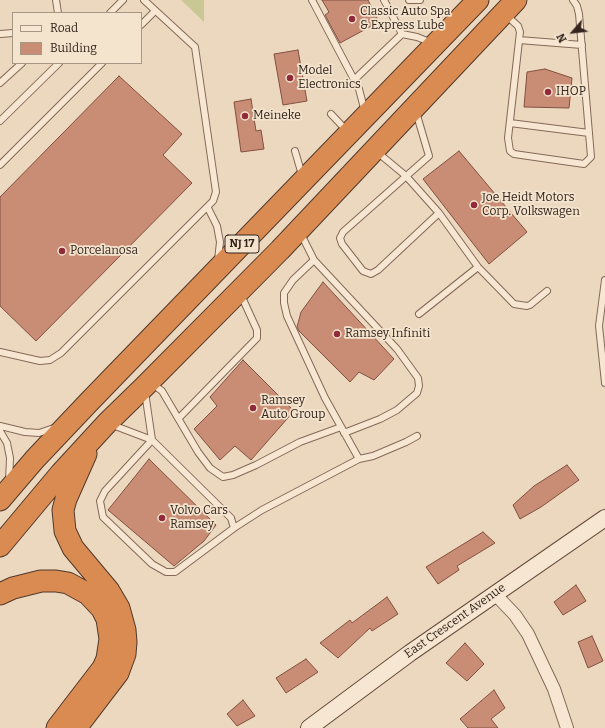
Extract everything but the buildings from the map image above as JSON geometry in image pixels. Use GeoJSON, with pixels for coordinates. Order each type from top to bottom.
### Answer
{"type":"FeatureCollection","features":[{"type":"Feature","properties":{"kind":"highway","name":"NJ 17"},"geometry":{"type":"LineString","coordinates":[[4,495],[35,459],[218,268],[350,134],[435,44],[470,3]]}},
{"type":"Feature","properties":{"kind":"highway","name":"NJ 17"},"geometry":{"type":"LineString","coordinates":[[0,546],[61,473],[107,423],[147,385],[299,229],[510,6]]}},
{"type":"Feature","properties":{"kind":"highway"},"geometry":{"type":"LineString","coordinates":[[76,728],[118,673],[125,654],[126,642],[126,630],[119,608],[109,592],[73,548],[65,531],[63,510],[66,499],[92,440]]}},
{"type":"Feature","properties":{"kind":"highway"},"geometry":{"type":"LineString","coordinates":[[0,594],[13,588],[41,581],[68,583],[88,594],[102,609],[107,619],[110,639],[107,659],[103,668],[57,728]]}},
{"type":"Feature","properties":{"kind":"street","name":"East Crescent Avenue"},"geometry":{"type":"LineString","coordinates":[[308,728],[494,593],[605,518]]}},
{"type":"Feature","properties":{"kind":"street"},"geometry":{"type":"LineString","coordinates":[[494,593],[515,615],[528,634],[554,688],[567,728]]}},
{"type":"Feature","properties":{"kind":"lane"},"geometry":{"type":"LineString","coordinates":[[56,0],[58,12]]}},
{"type":"Feature","properties":{"kind":"lane"},"geometry":{"type":"LineString","coordinates":[[111,12],[123,0]]}},
{"type":"Feature","properties":{"kind":"lane"},"geometry":{"type":"LineString","coordinates":[[0,352],[40,362],[50,360],[61,353],[214,201],[216,192],[195,47],[144,0]]}},
{"type":"Feature","properties":{"kind":"lane"},"geometry":{"type":"LineString","coordinates":[[312,0],[359,89],[366,117]]}},
{"type":"Feature","properties":{"kind":"lane"},"geometry":{"type":"LineString","coordinates":[[384,0],[402,34]]}},
{"type":"Feature","properties":{"kind":"lane"},"geometry":{"type":"LineString","coordinates":[[409,0],[420,0]]}},
{"type":"Feature","properties":{"kind":"lane"},"geometry":{"type":"LineString","coordinates":[[510,6],[518,26],[519,40],[508,146],[514,154],[584,164],[591,157],[579,14],[573,0]]}},
{"type":"Feature","properties":{"kind":"lane"},"geometry":{"type":"LineString","coordinates":[[142,23],[155,11]]}},
{"type":"Feature","properties":{"kind":"lane"},"geometry":{"type":"LineString","coordinates":[[0,34],[12,33]]}},
{"type":"Feature","properties":{"kind":"lane"},"geometry":{"type":"LineString","coordinates":[[354,80],[402,34]]}},
{"type":"Feature","properties":{"kind":"lane"},"geometry":{"type":"LineString","coordinates":[[402,34],[417,37],[435,44]]}},
{"type":"Feature","properties":{"kind":"lane"},"geometry":{"type":"LineString","coordinates":[[519,40],[582,45]]}},
{"type":"Feature","properties":{"kind":"lane"},"geometry":{"type":"LineString","coordinates":[[0,84],[21,64]]}},
{"type":"Feature","properties":{"kind":"lane"},"geometry":{"type":"LineString","coordinates":[[0,121],[58,64]]}},
{"type":"Feature","properties":{"kind":"lane"},"geometry":{"type":"LineString","coordinates":[[0,165],[101,64]]}},
{"type":"Feature","properties":{"kind":"lane"},"geometry":{"type":"LineString","coordinates":[[414,106],[429,156],[343,232],[340,238],[342,244],[363,271],[371,274],[378,270],[439,213]]}},
{"type":"Feature","properties":{"kind":"lane"},"geometry":{"type":"LineString","coordinates":[[331,114],[350,134]]}},
{"type":"Feature","properties":{"kind":"lane"},"geometry":{"type":"LineString","coordinates":[[510,123],[589,133]]}},
{"type":"Feature","properties":{"kind":"lane"},"geometry":{"type":"LineString","coordinates":[[374,150],[406,176],[439,213],[478,267],[514,304],[527,306],[547,291]]}},
{"type":"Feature","properties":{"kind":"lane"},"geometry":{"type":"LineString","coordinates":[[295,151],[304,180]]}},
{"type":"Feature","properties":{"kind":"lane"},"geometry":{"type":"LineString","coordinates":[[208,208],[218,226],[220,242],[218,268]]}},
{"type":"Feature","properties":{"kind":"lane"},"geometry":{"type":"LineString","coordinates":[[299,229],[314,260],[397,349],[418,378],[419,386],[417,393],[397,410],[380,420],[344,433]]}},
{"type":"Feature","properties":{"kind":"lane"},"geometry":{"type":"LineString","coordinates":[[314,260],[293,280],[284,292],[284,303],[287,316],[325,398],[359,459]]}},
{"type":"Feature","properties":{"kind":"lane"},"geometry":{"type":"LineString","coordinates":[[419,314],[478,267]]}},
{"type":"Feature","properties":{"kind":"lane"},"geometry":{"type":"LineString","coordinates":[[605,280],[599,326],[605,383]]}},
{"type":"Feature","properties":{"kind":"lane"},"geometry":{"type":"LineString","coordinates":[[178,418],[257,338],[257,330],[246,309],[239,289]]}},
{"type":"Feature","properties":{"kind":"lane"},"geometry":{"type":"LineString","coordinates":[[341,427],[300,442],[233,475],[223,477],[210,468],[198,452],[162,391],[147,385],[152,440],[105,491],[100,500],[103,517],[152,564],[166,572],[175,572],[234,528],[262,510],[359,459],[373,456],[417,436]]}},
{"type":"Feature","properties":{"kind":"lane"},"geometry":{"type":"LineString","coordinates":[[107,423],[152,440],[231,518],[234,528]]}},
{"type":"Feature","properties":{"kind":"lane"},"geometry":{"type":"LineString","coordinates":[[0,426],[25,432],[39,433],[69,424]]}},
{"type":"Feature","properties":{"kind":"lane"},"geometry":{"type":"LineString","coordinates":[[0,431],[7,443],[10,458],[4,495]]}},
{"type":"Feature","properties":{"kind":"shaded area"},"geometry":{"type":"Polygon","coordinates":[[[181,0],[204,0],[204,22],[181,0]]]}},
{"type":"Feature","properties":{"kind":"place","name":"Classic Auto Spa & Express Lube"},"geometry":{"type":"Point","coordinates":[352,19]}},
{"type":"Feature","properties":{"kind":"place","name":"Model Electronics"},"geometry":{"type":"Point","coordinates":[290,78]}},
{"type":"Feature","properties":{"kind":"place","name":"IHOP"},"geometry":{"type":"Point","coordinates":[548,92]}},
{"type":"Feature","properties":{"kind":"place","name":"Meineke"},"geometry":{"type":"Point","coordinates":[245,116]}},
{"type":"Feature","properties":{"kind":"place","name":"Joe Heidt Motors Corp. Volkswagen"},"geometry":{"type":"Point","coordinates":[474,205]}},
{"type":"Feature","properties":{"kind":"place","name":"Porcelanosa"},"geometry":{"type":"Point","coordinates":[62,251]}},
{"type":"Feature","properties":{"kind":"place","name":"Ramsey Infiniti"},"geometry":{"type":"Point","coordinates":[337,334]}},
{"type":"Feature","properties":{"kind":"place","name":"Ramsey Auto Group"},"geometry":{"type":"Point","coordinates":[253,408]}},
{"type":"Feature","properties":{"kind":"place","name":"Volvo Cars Ramsey"},"geometry":{"type":"Point","coordinates":[162,518]}}]}
